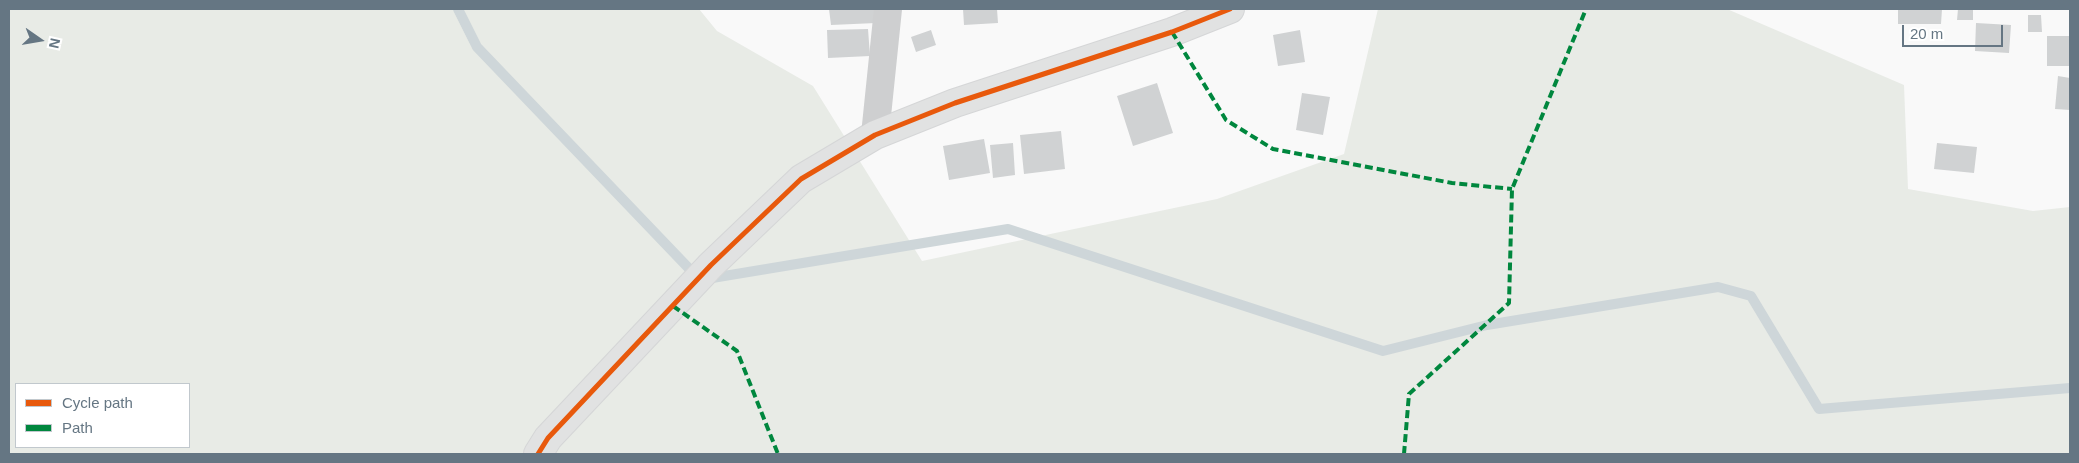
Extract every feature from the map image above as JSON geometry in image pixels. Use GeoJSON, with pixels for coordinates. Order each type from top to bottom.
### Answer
{"type":"FeatureCollection","features":[{"type":"Feature","properties":{"kind":"street"},"geometry":{"type":"LineString","coordinates":[[874,135],[888,9]]}},
{"type":"Feature","properties":{"kind":"street"},"geometry":{"type":"LineString","coordinates":[[538,454],[548,438],[711,265],[801,179],[874,135],[955,103],[1172,32],[1230,9]]}},
{"type":"Feature","properties":{"kind":"shaded area"},"geometry":{"type":"Polygon","coordinates":[[[9,9],[699,9],[717,31],[813,86],[922,261],[1217,199],[1344,154],[1378,9],[1727,9],[1904,85],[1908,189],[2033,211],[2070,207],[2070,454],[9,454],[9,9]]]}},
{"type":"Feature","properties":{"kind":"building"},"geometry":{"type":"Polygon","coordinates":[[[829,9],[875,9],[876,23],[831,25],[829,9]]]}},
{"type":"Feature","properties":{"kind":"building"},"geometry":{"type":"Polygon","coordinates":[[[963,9],[997,9],[998,23],[964,25],[963,9]]]}},
{"type":"Feature","properties":{"kind":"building"},"geometry":{"type":"Polygon","coordinates":[[[1898,9],[1942,9],[1941,24],[1898,24],[1898,9]]]}},
{"type":"Feature","properties":{"kind":"building"},"geometry":{"type":"Polygon","coordinates":[[[1958,9],[1973,9],[1973,20],[1957,20],[1958,9]]]}},
{"type":"Feature","properties":{"kind":"building"},"geometry":{"type":"Polygon","coordinates":[[[2028,15],[2041,15],[2042,32],[2028,32],[2028,15]]]}},
{"type":"Feature","properties":{"kind":"building"},"geometry":{"type":"Polygon","coordinates":[[[1976,23],[2011,25],[2009,53],[1975,51],[1976,23]]]}},
{"type":"Feature","properties":{"kind":"building"},"geometry":{"type":"Polygon","coordinates":[[[868,29],[870,56],[828,58],[827,30],[868,29]]]}},
{"type":"Feature","properties":{"kind":"building"},"geometry":{"type":"Polygon","coordinates":[[[931,30],[936,45],[916,52],[911,37],[931,30]]]}},
{"type":"Feature","properties":{"kind":"building"},"geometry":{"type":"Polygon","coordinates":[[[1300,30],[1305,62],[1278,66],[1273,35],[1300,30]]]}},
{"type":"Feature","properties":{"kind":"building"},"geometry":{"type":"Polygon","coordinates":[[[2047,36],[2070,36],[2070,66],[2047,66],[2047,36]]]}},
{"type":"Feature","properties":{"kind":"building"},"geometry":{"type":"Polygon","coordinates":[[[2058,76],[2070,78],[2070,110],[2055,109],[2058,76]]]}},
{"type":"Feature","properties":{"kind":"building"},"geometry":{"type":"Polygon","coordinates":[[[1157,83],[1173,133],[1133,146],[1117,96],[1157,83]]]}},
{"type":"Feature","properties":{"kind":"building"},"geometry":{"type":"Polygon","coordinates":[[[1302,93],[1330,97],[1323,135],[1296,130],[1302,93]]]}},
{"type":"Feature","properties":{"kind":"building"},"geometry":{"type":"Polygon","coordinates":[[[1061,131],[1065,169],[1024,174],[1020,135],[1061,131]]]}},
{"type":"Feature","properties":{"kind":"building"},"geometry":{"type":"Polygon","coordinates":[[[984,139],[990,173],[949,180],[943,146],[984,139]]]}},
{"type":"Feature","properties":{"kind":"building"},"geometry":{"type":"Polygon","coordinates":[[[1013,143],[1015,175],[993,178],[990,145],[1013,143]]]}},
{"type":"Feature","properties":{"kind":"building"},"geometry":{"type":"Polygon","coordinates":[[[1937,143],[1977,147],[1974,173],[1934,169],[1937,143]]]}},
{"type":"Feature","properties":{"kind":"waterway"},"geometry":{"type":"LineString","coordinates":[[458,9],[477,47],[700,280],[1008,229],[1383,351],[1487,325],[1718,287],[1751,296],[1819,409],[2070,388]]}},
{"type":"Feature","properties":{"kind":"marked path"},"geometry":{"type":"LineString","coordinates":[[1404,454],[1409,394],[1509,303],[1512,189],[1586,9]]}},
{"type":"Feature","properties":{"kind":"marked path"},"geometry":{"type":"LineString","coordinates":[[1172,32],[1226,120],[1273,149],[1452,183],[1512,189]]}},
{"type":"Feature","properties":{"kind":"marked path"},"geometry":{"type":"LineString","coordinates":[[673,306],[737,351],[778,454]]}},
{"type":"Feature","properties":{"kind":"cycle path"},"geometry":{"type":"LineString","coordinates":[[538,454],[548,438],[711,265],[801,179],[875,135],[955,103],[1172,32],[1230,9]]}}]}
